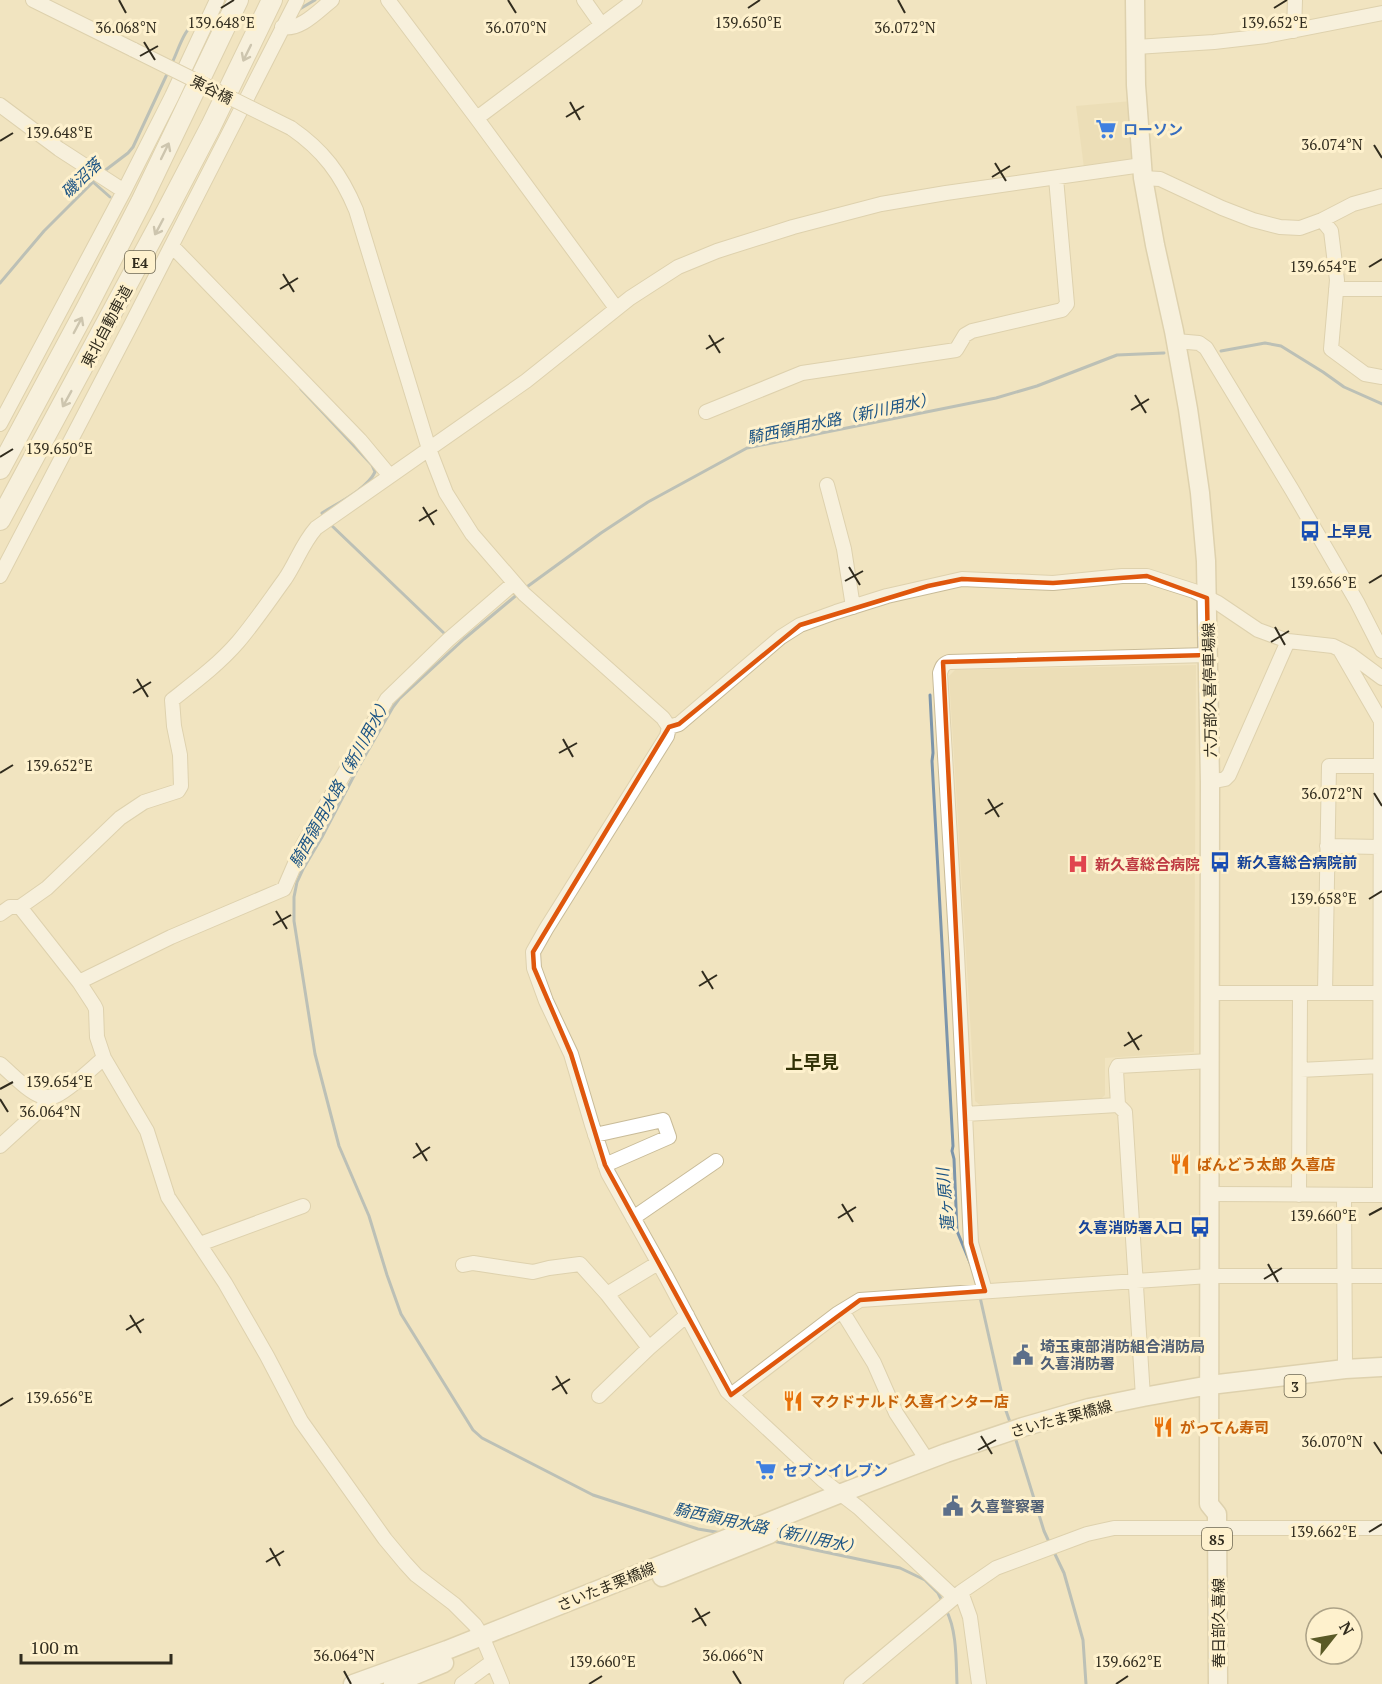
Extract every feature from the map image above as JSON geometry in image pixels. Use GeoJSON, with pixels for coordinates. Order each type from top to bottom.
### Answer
{"type":"FeatureCollection","features":[{"type":"Feature","properties":{"kind":"highway","name":"東北自動車道"},"geometry":{"type":"LineString","coordinates":[[0,469],[119,244],[238,0]]}},
{"type":"Feature","properties":{"kind":"highway","name":"東北自動車道"},"geometry":{"type":"LineString","coordinates":[[0,520],[164,216],[272,0]]}},
{"type":"Feature","properties":{"kind":"main road","name":"六万部久喜停車場線"},"geometry":{"type":"LineString","coordinates":[[1135,0],[1136,85],[1143,172],[1192,431],[1205,549],[1210,782],[1209,1391]]}},
{"type":"Feature","properties":{"kind":"main road","name":"さいたま栗橋線"},"geometry":{"type":"LineString","coordinates":[[845,1498],[1026,1438],[1209,1391],[1345,1369],[1382,1367]]}},
{"type":"Feature","properties":{"kind":"main road","name":"さいたま栗橋線"},"geometry":{"type":"LineString","coordinates":[[393,1684],[486,1648],[845,1498],[927,1460],[1023,1427],[1089,1408],[1143,1397],[1382,1378]]}},
{"type":"Feature","properties":{"kind":"main road","name":"春日部久喜線"},"geometry":{"type":"LineString","coordinates":[[1209,1391],[1209,1504],[1217,1514],[1218,1684]]}},
{"type":"Feature","properties":{"kind":"main road","name":"さいたま栗橋線"},"geometry":{"type":"LineString","coordinates":[[353,1684],[486,1648]]}},
{"type":"Feature","properties":{"kind":"street","name":"東谷橋"},"geometry":{"type":"LineString","coordinates":[[33,0],[291,128],[323,153],[350,194],[356,210],[429,450],[446,493],[472,534],[519,589],[663,717],[669,727]]}},
{"type":"Feature","properties":{"kind":"street"},"geometry":{"type":"LineString","coordinates":[[0,424],[124,191],[217,0]]}},
{"type":"Feature","properties":{"kind":"street"},"geometry":{"type":"LineString","coordinates":[[0,576],[297,0]]}},
{"type":"Feature","properties":{"kind":"street"},"geometry":{"type":"LineString","coordinates":[[282,27],[298,25],[332,0]]}},
{"type":"Feature","properties":{"kind":"street"},"geometry":{"type":"LineString","coordinates":[[388,0],[616,308]]}},
{"type":"Feature","properties":{"kind":"street"},"geometry":{"type":"LineString","coordinates":[[584,0],[601,24]]}},
{"type":"Feature","properties":{"kind":"street"},"geometry":{"type":"LineString","coordinates":[[477,118],[635,0]]}},
{"type":"Feature","properties":{"kind":"street"},"geometry":{"type":"LineString","coordinates":[[1294,31],[1295,0]]}},
{"type":"Feature","properties":{"kind":"street"},"geometry":{"type":"LineString","coordinates":[[1136,47],[1242,40],[1382,13]]}},
{"type":"Feature","properties":{"kind":"street"},"geometry":{"type":"LineString","coordinates":[[0,105],[59,149],[124,191]]}},
{"type":"Feature","properties":{"kind":"street"},"geometry":{"type":"LineString","coordinates":[[0,914],[10,907],[20,907],[47,888],[120,818],[144,802],[178,791],[181,786],[180,754],[174,726],[172,700],[237,644],[282,584],[307,538],[316,528],[539,371],[637,292],[678,267],[717,251],[793,227],[880,204],[1056,178],[1143,172],[1222,208],[1280,227],[1300,228],[1323,220],[1353,204],[1382,196]]}},
{"type":"Feature","properties":{"kind":"street"},"geometry":{"type":"LineString","coordinates":[[706,412],[802,373],[956,350],[965,335],[972,331],[1062,310],[1067,304],[1056,178]]}},
{"type":"Feature","properties":{"kind":"street"},"geometry":{"type":"LineString","coordinates":[[1323,220],[1331,231],[1337,280],[1331,349],[1365,374],[1382,377]]}},
{"type":"Feature","properties":{"kind":"street"},"geometry":{"type":"LineString","coordinates":[[172,246],[360,440],[395,473]]}},
{"type":"Feature","properties":{"kind":"street"},"geometry":{"type":"LineString","coordinates":[[1336,289],[1382,289]]}},
{"type":"Feature","properties":{"kind":"street"},"geometry":{"type":"LineString","coordinates":[[1176,341],[1199,343],[1206,348],[1298,500],[1357,602],[1382,651]]}},
{"type":"Feature","properties":{"kind":"street"},"geometry":{"type":"LineString","coordinates":[[827,485],[844,549],[853,607]]}},
{"type":"Feature","properties":{"kind":"street"},"geometry":{"type":"LineString","coordinates":[[979,1684],[970,1617],[958,1595],[798,1459],[727,1391],[608,1173],[572,1053],[546,1001],[534,968],[533,952],[667,736],[669,727],[679,724],[782,637],[800,625],[887,596],[962,579],[1053,583],[1122,576],[1147,576],[1194,591],[1218,603],[1258,630],[1288,641],[1334,646],[1351,655],[1382,678]]}},
{"type":"Feature","properties":{"kind":"street"},"geometry":{"type":"LineString","coordinates":[[78,982],[171,937],[284,889],[303,845],[387,699],[448,640],[519,589]]}},
{"type":"Feature","properties":{"kind":"street"},"geometry":{"type":"LineString","coordinates":[[1210,782],[1225,779],[1229,775],[1288,641]]}},
{"type":"Feature","properties":{"kind":"street"},"geometry":{"type":"LineString","coordinates":[[1209,1194],[1381,1195],[1381,721],[1339,649]]}},
{"type":"Feature","properties":{"kind":"street"},"geometry":{"type":"LineString","coordinates":[[981,1291],[972,1243],[941,668],[949,662],[1208,655]]}},
{"type":"Feature","properties":{"kind":"street"},"geometry":{"type":"LineString","coordinates":[[1325,993],[1329,766],[1380,766]]}},
{"type":"Feature","properties":{"kind":"street"},"geometry":{"type":"LineString","coordinates":[[1328,846],[1380,847]]}},
{"type":"Feature","properties":{"kind":"street"},"geometry":{"type":"LineString","coordinates":[[20,907],[96,1009],[97,1037],[104,1058],[147,1131],[168,1197],[231,1292],[301,1421],[405,1563],[416,1575],[470,1619],[502,1684]]}},
{"type":"Feature","properties":{"kind":"street"},"geometry":{"type":"LineString","coordinates":[[1210,993],[1381,993]]}},
{"type":"Feature","properties":{"kind":"street"},"geometry":{"type":"LineString","coordinates":[[1299,1195],[1300,993]]}},
{"type":"Feature","properties":{"kind":"street"},"geometry":{"type":"LineString","coordinates":[[0,1064],[31,1090],[41,1096],[50,1097],[64,1091],[104,1058]]}},
{"type":"Feature","properties":{"kind":"street"},"geometry":{"type":"LineString","coordinates":[[1143,1397],[1125,1112],[1118,1105],[1116,1070],[1118,1066],[1210,1061]]}},
{"type":"Feature","properties":{"kind":"street"},"geometry":{"type":"LineString","coordinates":[[1300,1070],[1380,1066]]}},
{"type":"Feature","properties":{"kind":"street"},"geometry":{"type":"LineString","coordinates":[[0,1146],[45,1105],[50,1097]]}},
{"type":"Feature","properties":{"kind":"street"},"geometry":{"type":"LineString","coordinates":[[965,1114],[1118,1105]]}},
{"type":"Feature","properties":{"kind":"street"},"geometry":{"type":"LineString","coordinates":[[595,1135],[663,1120],[669,1137],[605,1165]]}},
{"type":"Feature","properties":{"kind":"street"},"geometry":{"type":"LineString","coordinates":[[633,1218],[716,1161]]}},
{"type":"Feature","properties":{"kind":"street"},"geometry":{"type":"LineString","coordinates":[[1344,1195],[1345,1369]]}},
{"type":"Feature","properties":{"kind":"street"},"geometry":{"type":"LineString","coordinates":[[200,1244],[303,1206]]}},
{"type":"Feature","properties":{"kind":"street"},"geometry":{"type":"LineString","coordinates":[[463,1265],[473,1263],[533,1272],[580,1264],[607,1294],[649,1348]]}},
{"type":"Feature","properties":{"kind":"street"},"geometry":{"type":"LineString","coordinates":[[607,1294],[658,1263]]}},
{"type":"Feature","properties":{"kind":"street"},"geometry":{"type":"LineString","coordinates":[[731,1395],[842,1311],[860,1300],[1209,1276],[1382,1276]]}},
{"type":"Feature","properties":{"kind":"street"},"geometry":{"type":"LineString","coordinates":[[842,1311],[874,1363],[896,1413],[927,1460]]}},
{"type":"Feature","properties":{"kind":"street"},"geometry":{"type":"LineString","coordinates":[[599,1396],[687,1315]]}},
{"type":"Feature","properties":{"kind":"street"},"geometry":{"type":"LineString","coordinates":[[851,1684],[958,1595],[996,1568],[1032,1553],[1096,1532],[1114,1528],[1382,1528]]}},
{"type":"Feature","properties":{"kind":"street"},"geometry":{"type":"LineString","coordinates":[[462,1684],[486,1648]]}},
{"type":"Feature","properties":{"kind":"highlighted area"},"geometry":{"type":"Polygon","coordinates":[[[1147,576],[1207,598],[1208,655],[943,662],[971,1243],[985,1291],[860,1300],[731,1395],[605,1165],[571,1054],[534,968],[533,952],[669,727],[679,724],[800,625],[928,586],[962,579],[1053,583],[1147,576]]]}},
{"type":"Feature","properties":{"kind":"shaded area","name":"ローソン"},"geometry":{"type":"Polygon","coordinates":[[[1132,101],[1136,152],[1132,160],[1084,168],[1076,106],[1132,101]]]}},
{"type":"Feature","properties":{"kind":"shaded area","name":"新久喜総合病院"},"geometry":{"type":"Polygon","coordinates":[[[1196,665],[1194,1052],[1105,1058],[1105,1095],[1101,1099],[980,1105],[975,1101],[949,676],[955,670],[1196,665]]]}},
{"type":"Feature","properties":{"kind":"waterway","name":"磯沼落"},"geometry":{"type":"LineString","coordinates":[[298,10],[315,0]]}},
{"type":"Feature","properties":{"kind":"waterway","name":"磯沼落"},"geometry":{"type":"LineString","coordinates":[[172,63],[182,39],[189,28],[199,20]]}},
{"type":"Feature","properties":{"kind":"waterway","name":"磯沼落"},"geometry":{"type":"LineString","coordinates":[[103,172],[133,147],[168,72]]}},
{"type":"Feature","properties":{"kind":"waterway","name":"磯沼落"},"geometry":{"type":"LineString","coordinates":[[0,283],[44,231],[96,179]]}},
{"type":"Feature","properties":{"kind":"waterway"},"geometry":{"type":"LineString","coordinates":[[93,182],[110,197]]}},
{"type":"Feature","properties":{"kind":"waterway","name":"騎西領用水路（新川用水）"},"geometry":{"type":"LineString","coordinates":[[1221,351],[1265,343],[1281,346],[1344,387],[1382,404]]}},
{"type":"Feature","properties":{"kind":"waterway","name":"騎西領用水路（新川用水）"},"geometry":{"type":"LineString","coordinates":[[524,589],[648,502],[747,448],[996,398],[1037,386],[1117,355],[1164,353]]}},
{"type":"Feature","properties":{"kind":"waterway"},"geometry":{"type":"LineString","coordinates":[[301,389],[372,465],[375,472],[359,490],[322,513],[324,517]]}},
{"type":"Feature","properties":{"kind":"waterway"},"geometry":{"type":"LineString","coordinates":[[329,523],[447,636]]}},
{"type":"Feature","properties":{"kind":"waterway","name":"騎西領用水路（新川用水）"},"geometry":{"type":"LineString","coordinates":[[519,593],[464,639],[399,699],[358,768],[297,882],[294,897],[294,921],[315,1054],[339,1146],[369,1216],[401,1314],[473,1430],[482,1438],[593,1495],[698,1529],[722,1533]]}},
{"type":"Feature","properties":{"kind":"waterway","name":"蓮ヶ原川"},"geometry":{"type":"LineString","coordinates":[[930,695],[957,1231],[971,1265]]}},
{"type":"Feature","properties":{"kind":"waterway","name":"蓮ヶ原川"},"geometry":{"type":"LineString","coordinates":[[980,1297],[1005,1408],[1011,1425]]}},
{"type":"Feature","properties":{"kind":"waterway","name":"蓮ヶ原川"},"geometry":{"type":"LineString","coordinates":[[1015,1437],[1050,1544]]}},
{"type":"Feature","properties":{"kind":"waterway","name":"騎西領用水路（新川用水）"},"geometry":{"type":"LineString","coordinates":[[773,1541],[900,1568],[925,1580],[938,1593],[942,1601]]}},
{"type":"Feature","properties":{"kind":"waterway","name":"蓮ヶ原川"},"geometry":{"type":"LineString","coordinates":[[1053,1550],[1064,1573],[1083,1640],[1086,1684]]}},
{"type":"Feature","properties":{"kind":"waterway","name":"騎西領用水路（新川用水）"},"geometry":{"type":"LineString","coordinates":[[946,1610],[954,1636],[957,1684]]}},
{"type":"Feature","properties":{"kind":"place","name":"ローソン"},"geometry":{"type":"Point","coordinates":[1106,129]}},
{"type":"Feature","properties":{"kind":"place","name":"上早見"},"geometry":{"type":"Point","coordinates":[1310,531]}},
{"type":"Feature","properties":{"kind":"place","name":"新久喜総合病院前"},"geometry":{"type":"Point","coordinates":[1220,862]}},
{"type":"Feature","properties":{"kind":"place","name":"新久喜総合病院"},"geometry":{"type":"Point","coordinates":[1078,864]}},
{"type":"Feature","properties":{"kind":"place","name":"ばんどう太郎 久喜店"},"geometry":{"type":"Point","coordinates":[1180,1164]}},
{"type":"Feature","properties":{"kind":"place","name":"久喜消防署入口"},"geometry":{"type":"Point","coordinates":[1200,1227]}},
{"type":"Feature","properties":{"kind":"place","name":"埼玉東部消防組合消防局 久喜消防署"},"geometry":{"type":"Point","coordinates":[1023,1355]}},
{"type":"Feature","properties":{"kind":"place","name":"マクドナルド 久喜インター店"},"geometry":{"type":"Point","coordinates":[793,1401]}},
{"type":"Feature","properties":{"kind":"place","name":"がってん寿司"},"geometry":{"type":"Point","coordinates":[1163,1427]}},
{"type":"Feature","properties":{"kind":"place","name":"セブンイレブン"},"geometry":{"type":"Point","coordinates":[766,1470]}},
{"type":"Feature","properties":{"kind":"place","name":"久喜警察署"},"geometry":{"type":"Point","coordinates":[953,1506]}},
{"type":"Feature","properties":{"kind":"district","name":"上早見"},"geometry":{"type":"Point","coordinates":[812,1062]}}]}
